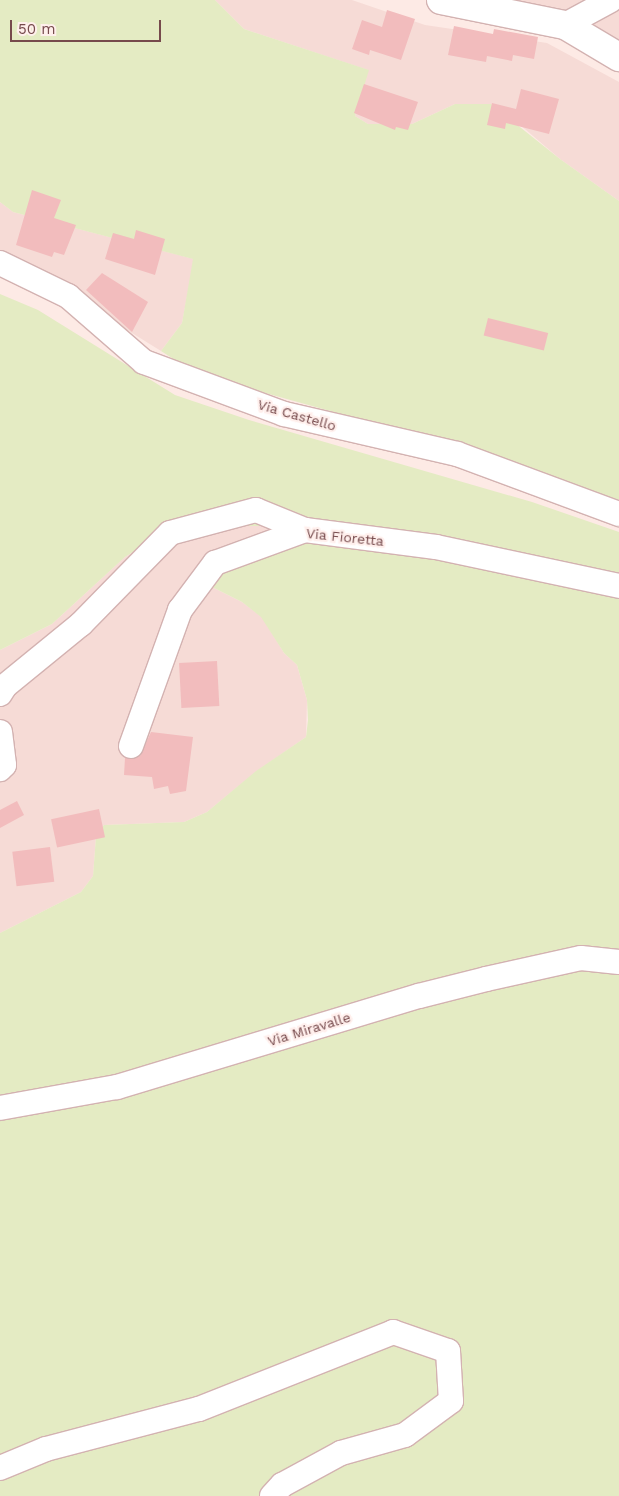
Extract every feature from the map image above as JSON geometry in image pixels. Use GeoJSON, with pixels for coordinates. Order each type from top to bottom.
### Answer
{"type":"FeatureCollection","features":[{"type":"Feature","properties":{"kind":"street"},"geometry":{"type":"LineString","coordinates":[[440,0],[566,25],[619,57]]}},
{"type":"Feature","properties":{"kind":"street"},"geometry":{"type":"LineString","coordinates":[[566,25],[611,0]]}},
{"type":"Feature","properties":{"kind":"street","name":"Via Castello"},"geometry":{"type":"LineString","coordinates":[[0,263],[68,296],[144,362],[284,414],[457,454],[619,514]]}},
{"type":"Feature","properties":{"kind":"street"},"geometry":{"type":"LineString","coordinates":[[0,694],[5,686],[82,624],[170,533],[256,510],[305,530]]}},
{"type":"Feature","properties":{"kind":"street","name":"Via Fioretta"},"geometry":{"type":"LineString","coordinates":[[131,746],[180,610],[215,563],[305,530],[436,547],[619,586]]}},
{"type":"Feature","properties":{"kind":"street"},"geometry":{"type":"LineString","coordinates":[[0,732],[4,765],[0,769]]}},
{"type":"Feature","properties":{"kind":"street","name":"Via Miravalle"},"geometry":{"type":"LineString","coordinates":[[0,1108],[117,1088],[419,996],[486,979],[581,958],[619,962]]}},
{"type":"Feature","properties":{"kind":"street"},"geometry":{"type":"LineString","coordinates":[[0,1468],[46,1449],[199,1409],[393,1332],[448,1352],[451,1400],[405,1435],[341,1452],[282,1485],[272,1496]]}},
{"type":"Feature","properties":{"kind":"shaded area"},"geometry":{"type":"Polygon","coordinates":[[[215,0],[352,0],[425,25],[547,43],[619,82],[619,201],[560,159],[519,124],[455,104],[412,124],[368,124],[355,116],[368,70],[244,29],[215,0]]]}},
{"type":"Feature","properties":{"kind":"shaded area"},"geometry":{"type":"Polygon","coordinates":[[[494,0],[619,0],[619,40],[558,8],[494,0]]]}},
{"type":"Feature","properties":{"kind":"shaded area"},"geometry":{"type":"Polygon","coordinates":[[[0,202],[13,212],[194,259],[182,323],[161,351],[53,284],[0,263],[0,202]]]}},
{"type":"Feature","properties":{"kind":"shaded area"},"geometry":{"type":"Polygon","coordinates":[[[286,525],[208,585],[242,602],[262,617],[284,653],[297,665],[307,700],[306,737],[257,771],[207,812],[184,822],[104,825],[96,836],[93,876],[81,892],[0,933],[0,650],[52,624],[125,557],[174,526],[286,525]]]}},
{"type":"Feature","properties":{"kind":"green space"},"geometry":{"type":"Polygon","coordinates":[[[0,0],[215,0],[244,29],[369,70],[355,116],[368,124],[412,124],[455,104],[491,104],[560,159],[619,201],[619,500],[431,439],[258,391],[186,367],[161,351],[182,323],[193,259],[13,212],[0,202],[0,0]]]}},
{"type":"Feature","properties":{"kind":"green space"},"geometry":{"type":"Polygon","coordinates":[[[0,294],[38,310],[175,395],[249,420],[532,502],[619,532],[619,1496],[0,1496],[0,933],[81,892],[93,876],[96,836],[104,825],[184,822],[207,812],[256,771],[306,737],[308,720],[307,700],[297,665],[284,653],[261,617],[242,602],[208,585],[208,558],[284,526],[174,526],[125,557],[52,624],[0,650],[0,294]]]}},
{"type":"Feature","properties":{"kind":"building"},"geometry":{"type":"Polygon","coordinates":[[[387,10],[415,19],[401,60],[370,50],[369,55],[352,49],[362,20],[382,27],[387,10]]]}},
{"type":"Feature","properties":{"kind":"building"},"geometry":{"type":"Polygon","coordinates":[[[454,26],[493,34],[494,29],[538,37],[534,59],[513,55],[512,61],[487,56],[486,62],[448,55],[454,26]]]}},
{"type":"Feature","properties":{"kind":"building"},"geometry":{"type":"Polygon","coordinates":[[[364,84],[418,102],[408,130],[396,127],[395,130],[354,113],[364,84]]]}},
{"type":"Feature","properties":{"kind":"building"},"geometry":{"type":"Polygon","coordinates":[[[521,89],[559,99],[549,134],[506,123],[505,129],[487,125],[492,103],[516,109],[521,89]]]}},
{"type":"Feature","properties":{"kind":"building"},"geometry":{"type":"Polygon","coordinates":[[[32,190],[61,200],[54,218],[76,225],[64,255],[54,252],[52,257],[16,245],[32,190]]]}},
{"type":"Feature","properties":{"kind":"building"},"geometry":{"type":"Polygon","coordinates":[[[136,230],[165,239],[155,275],[105,259],[113,233],[134,239],[136,230]]]}},
{"type":"Feature","properties":{"kind":"building"},"geometry":{"type":"Polygon","coordinates":[[[102,273],[148,302],[132,332],[86,290],[102,273]]]}},
{"type":"Feature","properties":{"kind":"building"},"geometry":{"type":"Polygon","coordinates":[[[488,318],[548,333],[544,350],[484,335],[488,318]]]}},
{"type":"Feature","properties":{"kind":"building"},"geometry":{"type":"Polygon","coordinates":[[[217,661],[219,706],[181,708],[179,663],[217,661]]]}},
{"type":"Feature","properties":{"kind":"building"},"geometry":{"type":"Polygon","coordinates":[[[151,732],[193,737],[186,791],[170,794],[168,786],[154,789],[152,777],[124,775],[125,758],[140,756],[151,732]]]}},
{"type":"Feature","properties":{"kind":"building"},"geometry":{"type":"Polygon","coordinates":[[[17,801],[24,815],[0,828],[0,810],[17,801]]]}},
{"type":"Feature","properties":{"kind":"building"},"geometry":{"type":"Polygon","coordinates":[[[99,809],[105,837],[57,848],[51,819],[99,809]]]}},
{"type":"Feature","properties":{"kind":"building"},"geometry":{"type":"Polygon","coordinates":[[[50,847],[54,882],[17,886],[12,852],[50,847]]]}}]}
